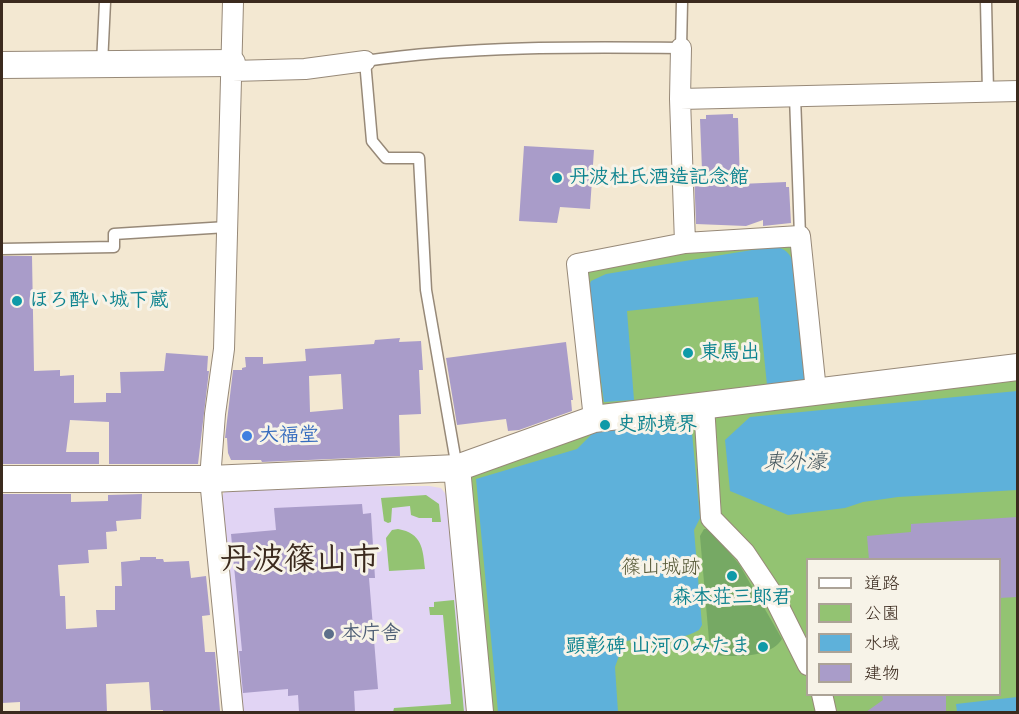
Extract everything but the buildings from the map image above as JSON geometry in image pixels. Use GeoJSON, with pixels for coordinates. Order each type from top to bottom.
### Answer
{"type":"FeatureCollection","features":[{"type":"Feature","properties":{"kind":"street"},"geometry":{"type":"LineString","coordinates":[[233,2],[224,349],[214,414],[210,479],[233,712]]}},
{"type":"Feature","properties":{"kind":"street"},"geometry":{"type":"LineString","coordinates":[[681,48],[680,99],[685,243]]}},
{"type":"Feature","properties":{"kind":"street"},"geometry":{"type":"LineString","coordinates":[[2,64],[305,69],[365,61]]}},
{"type":"Feature","properties":{"kind":"street"},"geometry":{"type":"LineString","coordinates":[[680,99],[1017,91]]}},
{"type":"Feature","properties":{"kind":"street"},"geometry":{"type":"LineString","coordinates":[[594,419],[577,264],[685,243],[800,236],[816,391]]}},
{"type":"Feature","properties":{"kind":"street"},"geometry":{"type":"LineString","coordinates":[[2,479],[210,479],[457,468],[594,419],[1017,367]]}},
{"type":"Feature","properties":{"kind":"street"},"geometry":{"type":"LineString","coordinates":[[704,405],[711,518],[745,553],[773,595],[805,655]]}},
{"type":"Feature","properties":{"kind":"street"},"geometry":{"type":"LineString","coordinates":[[457,468],[480,712]]}},
{"type":"Feature","properties":{"kind":"street"},"geometry":{"type":"LineString","coordinates":[[822,696],[826,712]]}},
{"type":"Feature","properties":{"kind":"lane"},"geometry":{"type":"LineString","coordinates":[[102,64],[105,2]]}},
{"type":"Feature","properties":{"kind":"lane"},"geometry":{"type":"LineString","coordinates":[[457,468],[426,290],[419,158],[386,158],[372,141],[365,61],[396,56],[545,46],[681,48],[682,2]]}},
{"type":"Feature","properties":{"kind":"lane"},"geometry":{"type":"LineString","coordinates":[[986,2],[988,92]]}},
{"type":"Feature","properties":{"kind":"lane"},"geometry":{"type":"LineString","coordinates":[[795,96],[800,236]]}},
{"type":"Feature","properties":{"kind":"lane"},"geometry":{"type":"LineString","coordinates":[[2,249],[114,247],[114,234],[227,227]]}},
{"type":"Feature","properties":{"kind":"shaded area"},"geometry":{"type":"Polygon","coordinates":[[[429,486],[441,488],[448,497],[466,712],[241,712],[221,499],[225,490],[233,487],[429,486]]]}},
{"type":"Feature","properties":{"kind":"green space","name":"篠山城跡"},"geometry":{"type":"Polygon","coordinates":[[[800,235],[812,396],[1017,375],[1017,712],[492,712],[470,474],[585,436],[592,430],[586,261],[800,235]]]}},
{"type":"Feature","properties":{"kind":"green space"},"geometry":{"type":"Polygon","coordinates":[[[426,495],[439,504],[441,522],[432,522],[432,518],[419,518],[411,515],[410,506],[392,508],[391,522],[384,521],[381,498],[426,495]]]}},
{"type":"Feature","properties":{"kind":"green space"},"geometry":{"type":"Polygon","coordinates":[[[398,529],[417,538],[422,549],[425,569],[389,571],[386,538],[392,530],[398,529]]]}},
{"type":"Feature","properties":{"kind":"green space"},"geometry":{"type":"Polygon","coordinates":[[[704,529],[709,529],[739,564],[782,639],[770,650],[743,656],[717,655],[709,640],[700,536],[704,529]]]}},
{"type":"Feature","properties":{"kind":"green space"},"geometry":{"type":"Polygon","coordinates":[[[454,600],[464,712],[393,712],[394,708],[451,704],[443,615],[430,615],[429,607],[434,607],[434,602],[454,600]]]}},
{"type":"Feature","properties":{"kind":"water"},"geometry":{"type":"Polygon","coordinates":[[[770,247],[785,251],[794,264],[805,383],[767,385],[758,297],[627,311],[634,400],[604,402],[588,289],[591,281],[606,274],[770,247]]]}},
{"type":"Feature","properties":{"kind":"water","name":"東外濠"},"geometry":{"type":"Polygon","coordinates":[[[1017,391],[1017,490],[898,497],[863,502],[845,508],[788,515],[730,491],[725,440],[750,417],[1017,391]]]}},
{"type":"Feature","properties":{"kind":"water"},"geometry":{"type":"Polygon","coordinates":[[[691,422],[700,518],[694,530],[702,625],[699,630],[671,639],[624,642],[615,667],[618,712],[498,712],[476,479],[577,449],[594,432],[691,422]]]}},
{"type":"Feature","properties":{"kind":"water"},"geometry":{"type":"Polygon","coordinates":[[[1017,697],[1017,712],[957,712],[956,704],[1017,697]]]}},
{"type":"Feature","properties":{"kind":"place","name":"丹波杜氏酒造記念館"},"geometry":{"type":"Point","coordinates":[557,178]}},
{"type":"Feature","properties":{"kind":"place","name":"ほろ酔い城下蔵"},"geometry":{"type":"Point","coordinates":[17,301]}},
{"type":"Feature","properties":{"kind":"place","name":"東馬出"},"geometry":{"type":"Point","coordinates":[688,353]}},
{"type":"Feature","properties":{"kind":"place","name":"史跡境界"},"geometry":{"type":"Point","coordinates":[605,425]}},
{"type":"Feature","properties":{"kind":"place","name":"大福堂"},"geometry":{"type":"Point","coordinates":[247,436]}},
{"type":"Feature","properties":{"kind":"place","name":"森本荘三郎君"},"geometry":{"type":"Point","coordinates":[732,576]}},
{"type":"Feature","properties":{"kind":"place","name":"本庁舎"},"geometry":{"type":"Point","coordinates":[329,634]}},
{"type":"Feature","properties":{"kind":"place","name":"顕彰碑 山河のみたま"},"geometry":{"type":"Point","coordinates":[763,647]}},
{"type":"Feature","properties":{"kind":"district","name":"丹波篠山市"},"geometry":{"type":"Point","coordinates":[300,561]}}]}
